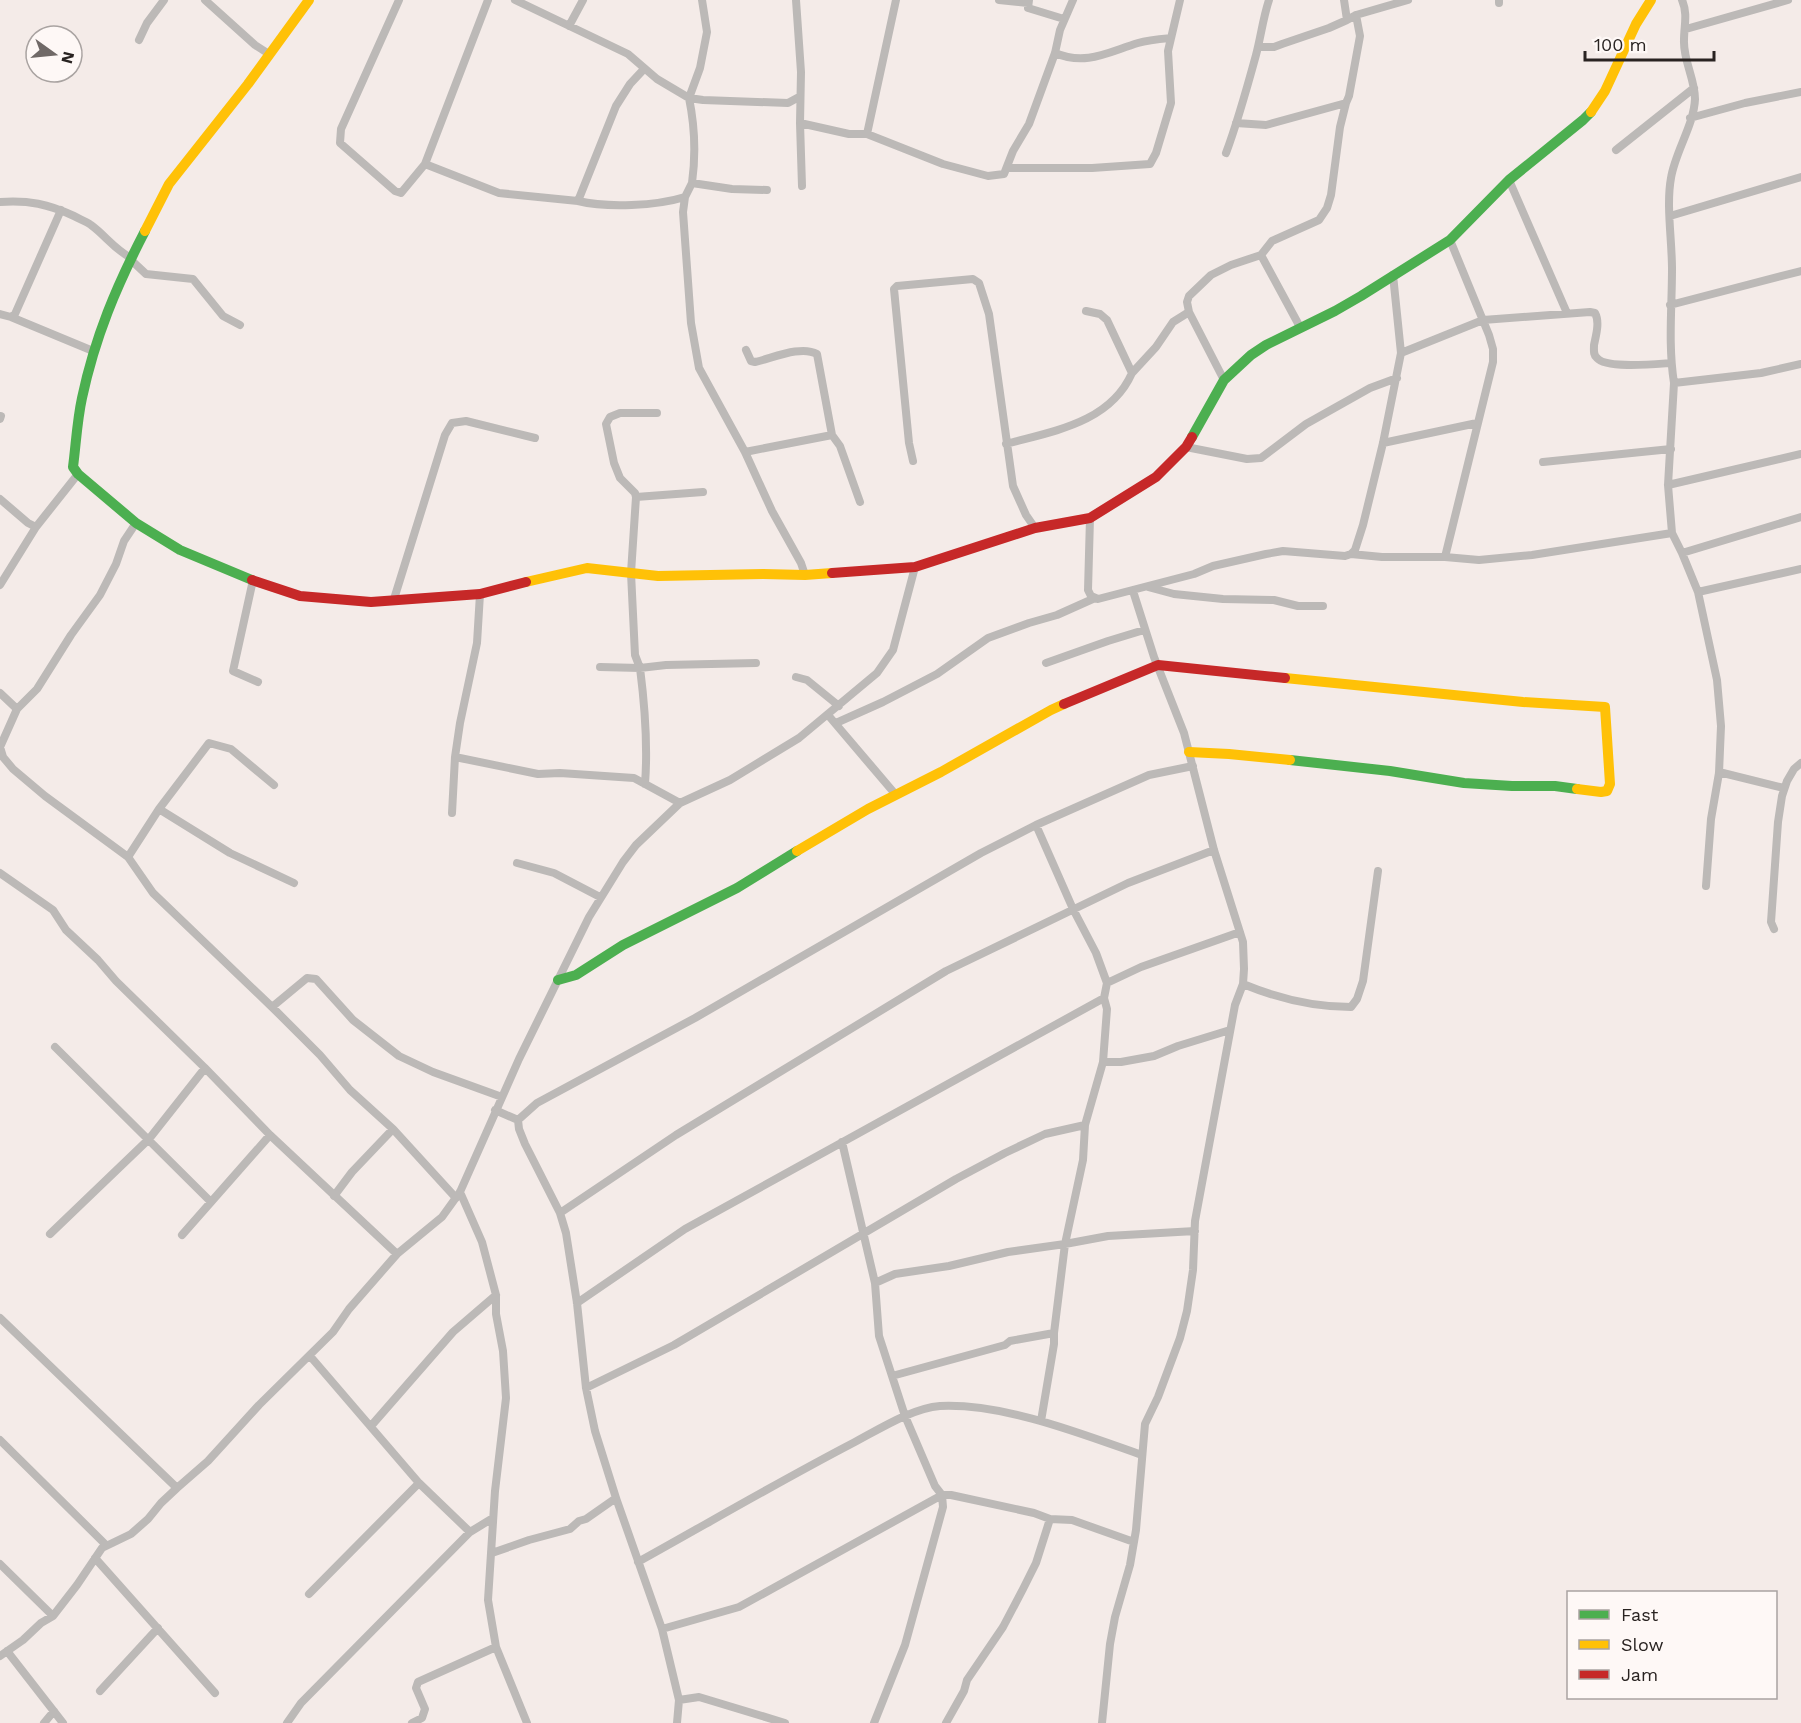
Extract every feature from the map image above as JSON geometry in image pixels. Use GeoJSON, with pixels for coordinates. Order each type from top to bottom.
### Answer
{"type":"FeatureCollection","features":[{"type":"Feature","properties":{"kind":"street"},"geometry":{"type":"LineString","coordinates":[[139,40],[147,23],[164,0]]}},
{"type":"Feature","properties":{"kind":"street"},"geometry":{"type":"LineString","coordinates":[[205,0],[255,45],[269,54]]}},
{"type":"Feature","properties":{"kind":"street"},"geometry":{"type":"LineString","coordinates":[[309,0],[248,84],[170,184],[131,259],[104,318],[93,351],[81,401],[73,467],[78,474],[136,523],[180,550],[253,580],[300,596],[371,602],[480,594],[587,568],[658,576],[805,575],[915,567],[1035,528],[1090,518],[1156,477],[1186,447],[1224,380],[1251,355],[1300,327],[1335,311],[1449,240],[1509,180],[1583,120],[1595,107],[1616,70],[1636,24],[1651,0]]}},
{"type":"Feature","properties":{"kind":"street"},"geometry":{"type":"LineString","coordinates":[[399,0],[341,129],[339,143],[395,192],[401,193],[425,164],[488,0]]}},
{"type":"Feature","properties":{"kind":"street"},"geometry":{"type":"LineString","coordinates":[[514,0],[628,54],[674,91],[689,98],[788,103],[799,97]]}},
{"type":"Feature","properties":{"kind":"street"},"geometry":{"type":"LineString","coordinates":[[569,26],[582,0]]}},
{"type":"Feature","properties":{"kind":"street"},"geometry":{"type":"LineString","coordinates":[[702,0],[707,32],[700,68],[689,98],[694,124],[695,162],[692,183],[685,197],[683,212],[691,323],[699,368],[745,452],[772,511],[801,562],[805,575]]}},
{"type":"Feature","properties":{"kind":"street"},"geometry":{"type":"LineString","coordinates":[[796,0],[801,72],[799,97],[802,186]]}},
{"type":"Feature","properties":{"kind":"street"},"geometry":{"type":"LineString","coordinates":[[867,134],[896,0]]}},
{"type":"Feature","properties":{"kind":"street"},"geometry":{"type":"LineString","coordinates":[[999,0],[1028,2],[1028,8],[1064,19]]}},
{"type":"Feature","properties":{"kind":"street"},"geometry":{"type":"LineString","coordinates":[[800,123],[849,134],[867,134],[942,164],[988,176],[1005,174],[1014,151],[1029,124],[1055,53],[1064,19],[1073,0]]}},
{"type":"Feature","properties":{"kind":"street"},"geometry":{"type":"LineString","coordinates":[[1007,168],[1092,168],[1150,164],[1156,153],[1171,103],[1168,62],[1180,0]]}},
{"type":"Feature","properties":{"kind":"street"},"geometry":{"type":"LineString","coordinates":[[1226,153],[1269,0]]}},
{"type":"Feature","properties":{"kind":"street"},"geometry":{"type":"LineString","coordinates":[[1344,0],[1347,20]]}},
{"type":"Feature","properties":{"kind":"street"},"geometry":{"type":"LineString","coordinates":[[1257,47],[1282,44],[1329,28],[1356,15],[1408,0]]}},
{"type":"Feature","properties":{"kind":"street"},"geometry":{"type":"LineString","coordinates":[[1682,0],[1685,8],[1686,29],[1683,42],[1695,98],[1671,178],[1670,305],[1671,363],[1674,383],[1668,485],[1671,533],[1698,592],[1717,680],[1721,726],[1719,772],[1711,819],[1706,886]]}},
{"type":"Feature","properties":{"kind":"street"},"geometry":{"type":"LineString","coordinates":[[1686,29],[1788,0]]}},
{"type":"Feature","properties":{"kind":"street"},"geometry":{"type":"LineString","coordinates":[[1224,380],[1189,312],[1187,302],[1189,296],[1210,275],[1261,255],[1272,241],[1319,220],[1327,208],[1331,195],[1340,127],[1359,45],[1360,36],[1356,15]]}},
{"type":"Feature","properties":{"kind":"street"},"geometry":{"type":"LineString","coordinates":[[1055,53],[1078,59],[1112,53],[1138,43],[1171,38]]}},
{"type":"Feature","properties":{"kind":"street"},"geometry":{"type":"LineString","coordinates":[[578,201],[616,106],[630,84],[644,69]]}},
{"type":"Feature","properties":{"kind":"street"},"geometry":{"type":"LineString","coordinates":[[1616,150],[1694,88]]}},
{"type":"Feature","properties":{"kind":"street"},"geometry":{"type":"LineString","coordinates":[[1690,118],[1801,92]]}},
{"type":"Feature","properties":{"kind":"street"},"geometry":{"type":"LineString","coordinates":[[1236,123],[1266,125],[1346,103]]}},
{"type":"Feature","properties":{"kind":"street"},"geometry":{"type":"LineString","coordinates":[[425,164],[499,193],[588,203],[640,204],[669,202],[685,197]]}},
{"type":"Feature","properties":{"kind":"street"},"geometry":{"type":"LineString","coordinates":[[1670,216],[1801,177]]}},
{"type":"Feature","properties":{"kind":"street"},"geometry":{"type":"LineString","coordinates":[[1509,180],[1567,313]]}},
{"type":"Feature","properties":{"kind":"street"},"geometry":{"type":"LineString","coordinates":[[692,183],[732,189],[767,190]]}},
{"type":"Feature","properties":{"kind":"street"},"geometry":{"type":"LineString","coordinates":[[0,202],[29,201],[44,204],[89,223],[146,273],[193,279],[223,316],[240,325]]}},
{"type":"Feature","properties":{"kind":"street"},"geometry":{"type":"LineString","coordinates":[[11,317],[19,307],[61,210]]}},
{"type":"Feature","properties":{"kind":"street"},"geometry":{"type":"LineString","coordinates":[[1445,558],[1493,362],[1493,349],[1483,320],[1449,240]]}},
{"type":"Feature","properties":{"kind":"street"},"geometry":{"type":"LineString","coordinates":[[1261,255],[1300,327]]}},
{"type":"Feature","properties":{"kind":"street"},"geometry":{"type":"LineString","coordinates":[[1670,305],[1801,271]]}},
{"type":"Feature","properties":{"kind":"street"},"geometry":{"type":"LineString","coordinates":[[1351,555],[1355,550],[1363,525],[1401,353],[1393,275]]}},
{"type":"Feature","properties":{"kind":"street"},"geometry":{"type":"LineString","coordinates":[[913,461],[909,443],[894,288],[897,285],[973,279],[979,283],[989,314],[1013,486],[1035,528]]}},
{"type":"Feature","properties":{"kind":"street"},"geometry":{"type":"LineString","coordinates":[[1086,311],[1100,314],[1107,320],[1132,373]]}},
{"type":"Feature","properties":{"kind":"street"},"geometry":{"type":"LineString","coordinates":[[1006,444],[1073,426],[1104,408],[1126,387],[1132,373],[1156,347],[1173,322],[1189,312]]}},
{"type":"Feature","properties":{"kind":"street"},"geometry":{"type":"LineString","coordinates":[[1401,353],[1483,320],[1590,312],[1595,313],[1598,318],[1593,352],[1600,361],[1613,364],[1671,363]]}},
{"type":"Feature","properties":{"kind":"street"},"geometry":{"type":"LineString","coordinates":[[0,314],[93,351]]}},
{"type":"Feature","properties":{"kind":"street"},"geometry":{"type":"LineString","coordinates":[[746,350],[751,361],[755,362],[802,350],[817,354],[832,435],[840,446],[860,502]]}},
{"type":"Feature","properties":{"kind":"street"},"geometry":{"type":"LineString","coordinates":[[1674,383],[1761,373],[1801,364]]}},
{"type":"Feature","properties":{"kind":"street"},"geometry":{"type":"LineString","coordinates":[[1186,447],[1247,459],[1261,458],[1306,424],[1370,388],[1397,378]]}},
{"type":"Feature","properties":{"kind":"street"},"geometry":{"type":"LineString","coordinates":[[645,784],[646,715],[640,668],[635,655],[631,573],[636,497],[621,478],[614,463],[606,424],[610,417],[620,413],[657,413]]}},
{"type":"Feature","properties":{"kind":"street"},"geometry":{"type":"LineString","coordinates":[[394,599],[445,435],[452,423],[466,421],[535,438]]}},
{"type":"Feature","properties":{"kind":"street"},"geometry":{"type":"LineString","coordinates":[[1383,442],[1477,423]]}},
{"type":"Feature","properties":{"kind":"street"},"geometry":{"type":"LineString","coordinates":[[745,452],[832,435]]}},
{"type":"Feature","properties":{"kind":"street"},"geometry":{"type":"LineString","coordinates":[[1544,462],[1671,449]]}},
{"type":"Feature","properties":{"kind":"street"},"geometry":{"type":"LineString","coordinates":[[1668,485],[1801,454]]}},
{"type":"Feature","properties":{"kind":"street"},"geometry":{"type":"LineString","coordinates":[[0,585],[36,527],[78,474]]}},
{"type":"Feature","properties":{"kind":"street"},"geometry":{"type":"LineString","coordinates":[[636,497],[703,492]]}},
{"type":"Feature","properties":{"kind":"street"},"geometry":{"type":"LineString","coordinates":[[0,499],[36,527]]}},
{"type":"Feature","properties":{"kind":"street"},"geometry":{"type":"LineString","coordinates":[[1682,553],[1801,517]]}},
{"type":"Feature","properties":{"kind":"street"},"geometry":{"type":"LineString","coordinates":[[1090,518],[1088,590],[1091,596],[1101,599],[1194,574],[1213,566],[1283,551],[1346,556],[1479,560],[1532,555],[1671,533]]}},
{"type":"Feature","properties":{"kind":"street"},"geometry":{"type":"LineString","coordinates":[[136,523],[124,541],[116,564],[100,596],[71,635],[37,689],[17,709],[0,747],[3,757],[13,769],[45,796],[128,857],[153,893],[273,1007],[320,1055],[350,1090],[393,1129],[458,1195],[482,1242],[496,1295],[496,1314],[503,1351],[506,1398],[493,1518],[489,1600],[496,1647],[527,1723]]}},
{"type":"Feature","properties":{"kind":"street"},"geometry":{"type":"LineString","coordinates":[[63,1723],[4,1653],[53,1616],[102,1548],[131,1533],[208,1461],[259,1405],[333,1332],[396,1254],[442,1216],[458,1195],[495,1110],[600,897],[636,845],[680,803],[740,774],[799,738],[877,673],[893,650],[915,567]]}},
{"type":"Feature","properties":{"kind":"street"},"geometry":{"type":"LineString","coordinates":[[1698,592],[1801,569]]}},
{"type":"Feature","properties":{"kind":"street"},"geometry":{"type":"LineString","coordinates":[[253,580],[233,671],[258,682]]}},
{"type":"Feature","properties":{"kind":"street"},"geometry":{"type":"LineString","coordinates":[[1146,587],[1173,594],[1223,599],[1274,600],[1298,606],[1323,606]]}},
{"type":"Feature","properties":{"kind":"street"},"geometry":{"type":"LineString","coordinates":[[1102,1723],[1110,1644],[1134,1542],[1145,1424],[1158,1397],[1180,1338],[1187,1311],[1193,1270],[1195,1231],[1210,1138],[1235,1005],[1243,984],[1244,969],[1243,942],[1214,850],[1184,733],[1144,630],[1133,591]]}},
{"type":"Feature","properties":{"kind":"street"},"geometry":{"type":"LineString","coordinates":[[452,813],[455,757],[477,643],[480,594]]}},
{"type":"Feature","properties":{"kind":"street"},"geometry":{"type":"LineString","coordinates":[[836,723],[937,674],[988,638],[1056,615],[1095,598]]}},
{"type":"Feature","properties":{"kind":"street"},"geometry":{"type":"LineString","coordinates":[[1046,663],[1144,630]]}},
{"type":"Feature","properties":{"kind":"street"},"geometry":{"type":"LineString","coordinates":[[600,667],[640,668],[666,665],[756,663]]}},
{"type":"Feature","properties":{"kind":"street"},"geometry":{"type":"LineString","coordinates":[[558,980],[576,975],[623,945],[737,888],[868,809],[941,772],[1051,710],[1158,665],[1523,702],[1605,707],[1610,784],[1607,791],[1601,792],[1555,786],[1474,784],[1390,771],[1189,752]]}},
{"type":"Feature","properties":{"kind":"street"},"geometry":{"type":"LineString","coordinates":[[796,676],[807,680],[839,706]]}},
{"type":"Feature","properties":{"kind":"street"},"geometry":{"type":"LineString","coordinates":[[0,693],[17,709]]}},
{"type":"Feature","properties":{"kind":"street"},"geometry":{"type":"LineString","coordinates":[[828,715],[896,795]]}},
{"type":"Feature","properties":{"kind":"street"},"geometry":{"type":"LineString","coordinates":[[128,857],[159,809],[209,743],[231,749],[274,785]]}},
{"type":"Feature","properties":{"kind":"street"},"geometry":{"type":"LineString","coordinates":[[455,757],[538,774],[560,773],[634,778],[680,803]]}},
{"type":"Feature","properties":{"kind":"street"},"geometry":{"type":"LineString","coordinates":[[1774,929],[1771,922],[1778,822],[1784,788],[1794,769],[1801,763]]}},
{"type":"Feature","properties":{"kind":"street"},"geometry":{"type":"LineString","coordinates":[[518,1120],[537,1103],[695,1017],[981,853],[1036,825],[1149,775],[1193,766]]}},
{"type":"Feature","properties":{"kind":"street"},"geometry":{"type":"LineString","coordinates":[[1719,772],[1784,788]]}},
{"type":"Feature","properties":{"kind":"street"},"geometry":{"type":"LineString","coordinates":[[159,809],[230,853],[294,883]]}},
{"type":"Feature","properties":{"kind":"street"},"geometry":{"type":"LineString","coordinates":[[1036,825],[1073,909],[1096,952],[1107,982],[1104,998],[1107,1009],[1103,1062],[1085,1125],[1083,1160],[1065,1244],[1053,1333],[1054,1344],[1041,1421]]}},
{"type":"Feature","properties":{"kind":"street"},"geometry":{"type":"LineString","coordinates":[[560,1213],[676,1135],[946,971],[1128,883],[1214,850]]}},
{"type":"Feature","properties":{"kind":"street"},"geometry":{"type":"LineString","coordinates":[[518,863],[554,873],[600,897]]}},
{"type":"Feature","properties":{"kind":"street"},"geometry":{"type":"LineString","coordinates":[[1243,984],[1288,999],[1351,1007],[1358,999],[1363,981],[1378,871]]}},
{"type":"Feature","properties":{"kind":"street"},"geometry":{"type":"LineString","coordinates":[[0,873],[53,910],[66,930],[270,1135],[396,1254]]}},
{"type":"Feature","properties":{"kind":"street"},"geometry":{"type":"LineString","coordinates":[[1107,982],[1141,967],[1240,932]]}},
{"type":"Feature","properties":{"kind":"street"},"geometry":{"type":"LineString","coordinates":[[273,1007],[306,978],[316,979],[353,1020],[399,1056],[433,1072],[502,1097]]}},
{"type":"Feature","properties":{"kind":"street"},"geometry":{"type":"LineString","coordinates":[[577,1303],[685,1229],[1104,998]]}},
{"type":"Feature","properties":{"kind":"street"},"geometry":{"type":"LineString","coordinates":[[1103,1062],[1121,1062],[1154,1056],[1230,1030]]}},
{"type":"Feature","properties":{"kind":"street"},"geometry":{"type":"LineString","coordinates":[[55,1047],[211,1202]]}},
{"type":"Feature","properties":{"kind":"street"},"geometry":{"type":"LineString","coordinates":[[50,1234],[149,1139],[205,1068]]}},
{"type":"Feature","properties":{"kind":"street"},"geometry":{"type":"LineString","coordinates":[[495,1110],[518,1120]]}},
{"type":"Feature","properties":{"kind":"street"},"geometry":{"type":"LineString","coordinates":[[518,1120],[525,1144],[560,1213],[566,1233],[577,1303],[586,1388],[595,1431],[662,1629],[680,1700],[677,1723]]}},
{"type":"Feature","properties":{"kind":"street"},"geometry":{"type":"LineString","coordinates":[[586,1388],[674,1345],[956,1179],[1005,1153],[1045,1134],[1085,1125]]}},
{"type":"Feature","properties":{"kind":"street"},"geometry":{"type":"LineString","coordinates":[[334,1196],[352,1172],[393,1129]]}},
{"type":"Feature","properties":{"kind":"street"},"geometry":{"type":"LineString","coordinates":[[182,1235],[270,1135]]}},
{"type":"Feature","properties":{"kind":"street"},"geometry":{"type":"LineString","coordinates":[[842,1142],[875,1283],[879,1336],[905,1416],[935,1485],[942,1495],[943,1507],[905,1645],[874,1723]]}},
{"type":"Feature","properties":{"kind":"street"},"geometry":{"type":"LineString","coordinates":[[875,1283],[896,1274],[950,1266],[1008,1252],[1108,1236],[1195,1231]]}},
{"type":"Feature","properties":{"kind":"street"},"geometry":{"type":"LineString","coordinates":[[370,1426],[453,1332],[496,1295]]}},
{"type":"Feature","properties":{"kind":"street"},"geometry":{"type":"LineString","coordinates":[[0,1318],[177,1488]]}},
{"type":"Feature","properties":{"kind":"street"},"geometry":{"type":"LineString","coordinates":[[891,1376],[1005,1345],[1010,1341],[1053,1333]]}},
{"type":"Feature","properties":{"kind":"street"},"geometry":{"type":"LineString","coordinates":[[310,1356],[418,1483],[470,1532]]}},
{"type":"Feature","properties":{"kind":"street"},"geometry":{"type":"LineString","coordinates":[[638,1562],[833,1453],[905,1416],[938,1406],[968,1407],[1041,1421],[1142,1455]]}},
{"type":"Feature","properties":{"kind":"street"},"geometry":{"type":"LineString","coordinates":[[0,1440],[106,1545]]}},
{"type":"Feature","properties":{"kind":"street"},"geometry":{"type":"LineString","coordinates":[[309,1594],[418,1483]]}},
{"type":"Feature","properties":{"kind":"street"},"geometry":{"type":"LineString","coordinates":[[662,1629],[739,1607],[942,1495],[1034,1513],[1050,1519],[1072,1520],[1134,1542]]}},
{"type":"Feature","properties":{"kind":"street"},"geometry":{"type":"LineString","coordinates":[[492,1553],[529,1540],[570,1530],[579,1521],[586,1519],[616,1498]]}},
{"type":"Feature","properties":{"kind":"street"},"geometry":{"type":"LineString","coordinates":[[287,1723],[301,1703],[470,1532],[493,1518]]}},
{"type":"Feature","properties":{"kind":"street"},"geometry":{"type":"LineString","coordinates":[[946,1723],[964,1691],[967,1680],[1003,1628],[1023,1589],[1036,1563],[1050,1519]]}},
{"type":"Feature","properties":{"kind":"street"},"geometry":{"type":"LineString","coordinates":[[95,1558],[215,1693]]}},
{"type":"Feature","properties":{"kind":"street"},"geometry":{"type":"LineString","coordinates":[[0,1564],[53,1616]]}},
{"type":"Feature","properties":{"kind":"street"},"geometry":{"type":"LineString","coordinates":[[100,1691],[158,1628]]}},
{"type":"Feature","properties":{"kind":"street"},"geometry":{"type":"LineString","coordinates":[[412,1723],[422,1718],[425,1709],[416,1688],[418,1682],[496,1647]]}},
{"type":"Feature","properties":{"kind":"street"},"geometry":{"type":"LineString","coordinates":[[680,1700],[699,1697],[785,1723]]}},
{"type":"Feature","properties":{"kind":"street"},"geometry":{"type":"LineString","coordinates":[[44,1723],[54,1711]]}},
{"type":"Feature","properties":{"kind":"traffic: fast"},"geometry":{"type":"LineString","coordinates":[[1192,437],[1224,380],[1251,355],[1361,296],[1450,240],[1509,180],[1591,112]]}},
{"type":"Feature","properties":{"kind":"traffic: fast"},"geometry":{"type":"LineString","coordinates":[[145,231],[116,292],[93,354],[80,407],[73,467],[78,474],[136,523],[180,550],[252,580]]}},
{"type":"Feature","properties":{"kind":"traffic: fast"},"geometry":{"type":"LineString","coordinates":[[1290,760],[1390,771],[1464,783],[1555,786],[1577,789]]}},
{"type":"Feature","properties":{"kind":"traffic: fast"},"geometry":{"type":"LineString","coordinates":[[558,980],[576,975],[623,945],[737,888],[797,851]]}},
{"type":"Feature","properties":{"kind":"traffic: slow"},"geometry":{"type":"LineString","coordinates":[[145,231],[169,184],[248,84],[309,0]]}},
{"type":"Feature","properties":{"kind":"traffic: slow"},"geometry":{"type":"LineString","coordinates":[[1591,112],[1605,91],[1636,24],[1651,0]]}},
{"type":"Feature","properties":{"kind":"traffic: slow"},"geometry":{"type":"LineString","coordinates":[[526,582],[587,568],[658,576],[832,573]]}},
{"type":"Feature","properties":{"kind":"traffic: slow"},"geometry":{"type":"LineString","coordinates":[[1285,678],[1523,702],[1605,707],[1610,784],[1607,791],[1601,792],[1577,789]]}},
{"type":"Feature","properties":{"kind":"traffic: slow"},"geometry":{"type":"LineString","coordinates":[[797,851],[868,809],[941,772],[1064,704]]}},
{"type":"Feature","properties":{"kind":"traffic: slow"},"geometry":{"type":"LineString","coordinates":[[1189,752],[1290,760]]}},
{"type":"Feature","properties":{"kind":"traffic: jam"},"geometry":{"type":"LineString","coordinates":[[832,573],[915,567],[1035,528],[1090,518],[1156,477],[1186,447],[1192,437]]}},
{"type":"Feature","properties":{"kind":"traffic: jam"},"geometry":{"type":"LineString","coordinates":[[252,580],[300,596],[371,602],[480,594],[526,582]]}},
{"type":"Feature","properties":{"kind":"traffic: jam"},"geometry":{"type":"LineString","coordinates":[[1064,704],[1158,665],[1285,678]]}}]}
